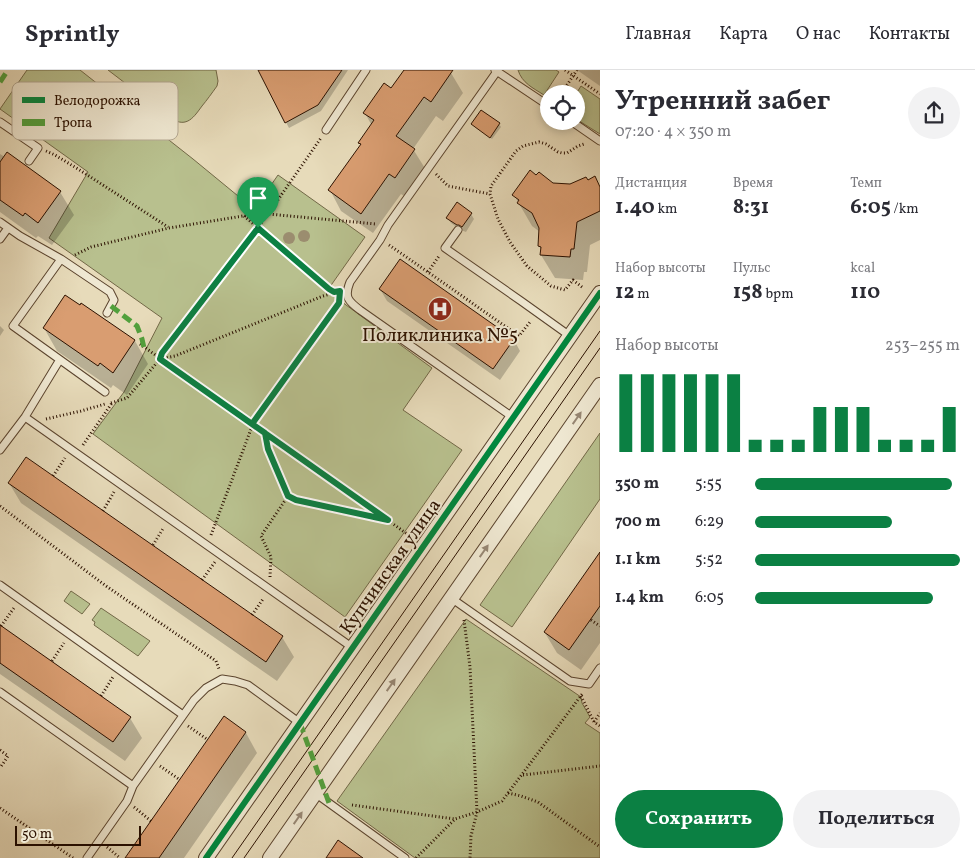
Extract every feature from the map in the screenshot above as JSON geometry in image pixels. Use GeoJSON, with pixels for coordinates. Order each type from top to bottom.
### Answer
{"type":"FeatureCollection","features":[{"type":"Feature","properties":{"kind":"street","name":"Купчинская улица"},"geometry":{"type":"LineString","coordinates":[[206,858],[600,293]]}},
{"type":"Feature","properties":{"kind":"street"},"geometry":{"type":"LineString","coordinates":[[270,858],[600,385]]}},
{"type":"Feature","properties":{"kind":"lane"},"geometry":{"type":"LineString","coordinates":[[326,130],[366,70]]}},
{"type":"Feature","properties":{"kind":"lane"},"geometry":{"type":"LineString","coordinates":[[514,418],[497,408],[351,303],[347,297],[347,290],[350,282],[380,240],[388,225],[497,70],[540,100]]}},
{"type":"Feature","properties":{"kind":"lane"},"geometry":{"type":"LineString","coordinates":[[0,122],[12,130]]}},
{"type":"Feature","properties":{"kind":"lane"},"geometry":{"type":"LineString","coordinates":[[584,130],[600,141]]}},
{"type":"Feature","properties":{"kind":"lane"},"geometry":{"type":"LineString","coordinates":[[26,140],[38,148],[28,161]]}},
{"type":"Feature","properties":{"kind":"lane"},"geometry":{"type":"LineString","coordinates":[[0,222],[110,292],[114,300],[107,313]]}},
{"type":"Feature","properties":{"kind":"lane"},"geometry":{"type":"LineString","coordinates":[[0,239],[8,228]]}},
{"type":"Feature","properties":{"kind":"lane"},"geometry":{"type":"LineString","coordinates":[[458,230],[445,248],[570,336]]}},
{"type":"Feature","properties":{"kind":"lane"},"geometry":{"type":"LineString","coordinates":[[61,260],[13,326],[105,392]]}},
{"type":"Feature","properties":{"kind":"lane"},"geometry":{"type":"LineString","coordinates":[[0,450],[25,417],[60,360]]}},
{"type":"Feature","properties":{"kind":"lane"},"geometry":{"type":"LineString","coordinates":[[25,417],[353,648]]}},
{"type":"Feature","properties":{"kind":"lane"},"geometry":{"type":"LineString","coordinates":[[0,585],[118,669],[181,718]]}},
{"type":"Feature","properties":{"kind":"lane"},"geometry":{"type":"LineString","coordinates":[[451,598],[570,681],[589,684],[600,668]]}},
{"type":"Feature","properties":{"kind":"lane"},"geometry":{"type":"LineString","coordinates":[[87,858],[127,802],[133,786],[194,700],[206,688],[222,680],[248,685],[300,723]]}},
{"type":"Feature","properties":{"kind":"lane"},"geometry":{"type":"LineString","coordinates":[[0,692],[133,786]]}},
{"type":"Feature","properties":{"kind":"lane"},"geometry":{"type":"LineString","coordinates":[[315,793],[401,857]]}},
{"type":"Feature","properties":{"kind":"path"},"geometry":{"type":"LineString","coordinates":[[565,70],[600,94]]}},
{"type":"Feature","properties":{"kind":"path"},"geometry":{"type":"LineString","coordinates":[[567,85],[576,70]]}},
{"type":"Feature","properties":{"kind":"path"},"geometry":{"type":"LineString","coordinates":[[160,359],[162,353],[258,228],[326,130]]}},
{"type":"Feature","properties":{"kind":"path"},"geometry":{"type":"LineString","coordinates":[[582,287],[573,280],[565,290],[551,286],[527,266],[510,242],[498,218],[490,194],[491,186],[516,150],[523,146],[539,142],[562,153],[585,144]]}},
{"type":"Feature","properties":{"kind":"path"},"geometry":{"type":"LineString","coordinates":[[38,148],[70,164],[169,228]]}},
{"type":"Feature","properties":{"kind":"path"},"geometry":{"type":"LineString","coordinates":[[429,166],[448,186],[490,194]]}},
{"type":"Feature","properties":{"kind":"path"},"geometry":{"type":"LineString","coordinates":[[61,260],[72,257],[90,247],[169,228],[243,216],[268,214],[388,225]]}},
{"type":"Feature","properties":{"kind":"path"},"geometry":{"type":"LineString","coordinates":[[243,216],[334,292]]}},
{"type":"Feature","properties":{"kind":"path"},"geometry":{"type":"LineString","coordinates":[[380,240],[519,336],[538,313]]}},
{"type":"Feature","properties":{"kind":"path"},"geometry":{"type":"LineString","coordinates":[[428,272],[445,248]]}},
{"type":"Feature","properties":{"kind":"path"},"geometry":{"type":"LineString","coordinates":[[160,359],[175,356],[323,296],[340,291],[339,303],[252,424],[210,538]]}},
{"type":"Feature","properties":{"kind":"path"},"geometry":{"type":"LineString","coordinates":[[140,344],[410,536]]}},
{"type":"Feature","properties":{"kind":"path"},"geometry":{"type":"LineString","coordinates":[[90,435],[112,402]]}},
{"type":"Feature","properties":{"kind":"path"},"geometry":{"type":"LineString","coordinates":[[265,433],[268,449],[288,496],[296,500],[388,520]]}},
{"type":"Feature","properties":{"kind":"path"},"geometry":{"type":"LineString","coordinates":[[53,476],[71,449]]}},
{"type":"Feature","properties":{"kind":"path"},"geometry":{"type":"LineString","coordinates":[[103,511],[120,484]]}},
{"type":"Feature","properties":{"kind":"path"},"geometry":{"type":"LineString","coordinates":[[270,578],[271,557],[261,536],[288,496]]}},
{"type":"Feature","properties":{"kind":"path"},"geometry":{"type":"LineString","coordinates":[[0,506],[106,586],[216,661],[222,680]]}},
{"type":"Feature","properties":{"kind":"path"},"geometry":{"type":"LineString","coordinates":[[153,546],[169,518]]}},
{"type":"Feature","properties":{"kind":"path"},"geometry":{"type":"LineString","coordinates":[[202,580],[220,554]]}},
{"type":"Feature","properties":{"kind":"path"},"geometry":{"type":"LineString","coordinates":[[252,615],[270,589]]}},
{"type":"Feature","properties":{"kind":"path"},"geometry":{"type":"LineString","coordinates":[[2,626],[19,599]]}},
{"type":"Feature","properties":{"kind":"path"},"geometry":{"type":"LineString","coordinates":[[591,620],[600,626]]}},
{"type":"Feature","properties":{"kind":"path"},"geometry":{"type":"LineString","coordinates":[[464,623],[470,667],[477,812],[471,836],[470,858]]}},
{"type":"Feature","properties":{"kind":"path"},"geometry":{"type":"LineString","coordinates":[[52,661],[70,635]]}},
{"type":"Feature","properties":{"kind":"path"},"geometry":{"type":"LineString","coordinates":[[101,696],[118,669]]}},
{"type":"Feature","properties":{"kind":"path"},"geometry":{"type":"LineString","coordinates":[[352,805],[455,819],[477,812],[502,801],[581,696],[594,722],[600,726]]}},
{"type":"Feature","properties":{"kind":"path"},"geometry":{"type":"LineString","coordinates":[[594,722],[600,713]]}},
{"type":"Feature","properties":{"kind":"path"},"geometry":{"type":"LineString","coordinates":[[181,718],[208,740]]}},
{"type":"Feature","properties":{"kind":"path"},"geometry":{"type":"LineString","coordinates":[[0,750],[8,756],[0,768]]}},
{"type":"Feature","properties":{"kind":"path"},"geometry":{"type":"LineString","coordinates":[[152,760],[180,780]]}},
{"type":"Feature","properties":{"kind":"path"},"geometry":{"type":"LineString","coordinates":[[523,775],[600,766]]}},
{"type":"Feature","properties":{"kind":"path"},"geometry":{"type":"LineString","coordinates":[[508,793],[529,798],[542,805],[600,847]]}},
{"type":"Feature","properties":{"kind":"path"},"geometry":{"type":"LineString","coordinates":[[127,802],[151,821]]}},
{"type":"Feature","properties":{"kind":"path"},"geometry":{"type":"LineString","coordinates":[[0,808],[73,858]]}},
{"type":"Feature","properties":{"kind":"path"},"geometry":{"type":"LineString","coordinates":[[417,857],[455,819]]}},
{"type":"Feature","properties":{"kind":"path"},"geometry":{"type":"LineString","coordinates":[[99,841],[120,858]]}},
{"type":"Feature","properties":{"kind":"green space"},"geometry":{"type":"Polygon","coordinates":[[[27,70],[80,70],[95,82],[19,82],[27,70]]]}},
{"type":"Feature","properties":{"kind":"green space"},"geometry":{"type":"Polygon","coordinates":[[[108,70],[216,70],[218,81],[217,86],[196,114],[186,122],[178,121],[178,82],[124,82],[108,70]]]}},
{"type":"Feature","properties":{"kind":"green space"},"geometry":{"type":"Polygon","coordinates":[[[518,70],[556,70],[559,72],[551,85],[540,85],[540,92],[525,82],[518,70]]]}},
{"type":"Feature","properties":{"kind":"green space"},"geometry":{"type":"Polygon","coordinates":[[[585,89],[600,99],[600,134],[585,125],[585,89]]]}},
{"type":"Feature","properties":{"kind":"green space"},"geometry":{"type":"Polygon","coordinates":[[[12,92],[12,118],[0,109],[12,92]]]}},
{"type":"Feature","properties":{"kind":"green space"},"geometry":{"type":"Polygon","coordinates":[[[43,140],[169,140],[249,205],[256,207],[278,175],[365,237],[327,291],[432,368],[403,410],[462,450],[345,617],[93,434],[124,392],[162,318],[49,238],[88,172],[43,140]]]}},
{"type":"Feature","properties":{"kind":"green space"},"geometry":{"type":"Polygon","coordinates":[[[600,433],[600,499],[512,627],[480,605],[600,433]]]}},
{"type":"Feature","properties":{"kind":"green space"},"geometry":{"type":"Polygon","coordinates":[[[71,591],[90,604],[82,614],[64,601],[71,591]]]}},
{"type":"Feature","properties":{"kind":"green space"},"geometry":{"type":"Polygon","coordinates":[[[101,608],[150,641],[138,656],[94,625],[95,622],[92,620],[101,608]]]}},
{"type":"Feature","properties":{"kind":"green space"},"geometry":{"type":"Polygon","coordinates":[[[466,619],[581,697],[582,703],[590,717],[585,723],[600,733],[600,858],[415,858],[337,801],[466,619]]]}},
{"type":"Feature","properties":{"kind":"building"},"geometry":{"type":"Polygon","coordinates":[[[258,70],[342,70],[318,105],[285,123],[258,70]]]}},
{"type":"Feature","properties":{"kind":"building"},"geometry":{"type":"Polygon","coordinates":[[[404,70],[453,70],[431,102],[424,97],[396,136],[415,149],[395,178],[389,174],[361,214],[328,190],[361,144],[358,143],[374,120],[363,113],[384,83],[391,88],[404,70]]]}},
{"type":"Feature","properties":{"kind":"building"},"geometry":{"type":"Polygon","coordinates":[[[481,110],[500,123],[490,138],[471,124],[481,110]]]}},
{"type":"Feature","properties":{"kind":"building"},"geometry":{"type":"Polygon","coordinates":[[[7,152],[61,191],[38,223],[25,213],[23,216],[0,200],[0,162],[7,152]]]}},
{"type":"Feature","properties":{"kind":"building"},"geometry":{"type":"Polygon","coordinates":[[[530,170],[536,175],[539,172],[553,183],[570,184],[586,177],[588,180],[595,176],[600,187],[600,211],[577,222],[574,249],[571,249],[570,257],[540,255],[541,247],[538,246],[539,228],[532,213],[517,203],[519,200],[512,195],[530,170]]]}},
{"type":"Feature","properties":{"kind":"building"},"geometry":{"type":"Polygon","coordinates":[[[457,202],[472,213],[462,227],[446,218],[457,202]]]}},
{"type":"Feature","properties":{"kind":"building","name":"Поликлиника №5"},"geometry":{"type":"Polygon","coordinates":[[[400,259],[514,339],[493,369],[379,289],[400,259]]]}},
{"type":"Feature","properties":{"kind":"building"},"geometry":{"type":"Polygon","coordinates":[[[65,295],[80,305],[81,303],[135,340],[113,373],[100,363],[98,366],[43,328],[65,295]]]}},
{"type":"Feature","properties":{"kind":"building"},"geometry":{"type":"Polygon","coordinates":[[[26,457],[283,636],[266,662],[8,483],[26,457]]]}},
{"type":"Feature","properties":{"kind":"building"},"geometry":{"type":"Polygon","coordinates":[[[600,552],[600,606],[569,650],[544,632],[600,552]]]}},
{"type":"Feature","properties":{"kind":"building"},"geometry":{"type":"Polygon","coordinates":[[[0,625],[131,717],[113,742],[0,663],[0,625]]]}},
{"type":"Feature","properties":{"kind":"building"},"geometry":{"type":"Polygon","coordinates":[[[224,716],[246,732],[159,858],[125,858],[224,716]]]}},
{"type":"Feature","properties":{"kind":"building"},"geometry":{"type":"Polygon","coordinates":[[[338,840],[363,858],[326,858],[338,840]]]}},
{"type":"Feature","properties":{"kind":"tram line"},"geometry":{"type":"LineString","coordinates":[[232,858],[600,331]]}},
{"type":"Feature","properties":{"kind":"tram line"},"geometry":{"type":"LineString","coordinates":[[244,858],[600,348]]}},
{"type":"Feature","properties":{"kind":"marked path"},"geometry":{"type":"LineString","coordinates":[[0,82],[8,70]]}},
{"type":"Feature","properties":{"kind":"marked path"},"geometry":{"type":"LineString","coordinates":[[111,306],[137,326],[144,348]]}},
{"type":"Feature","properties":{"kind":"marked path"},"geometry":{"type":"LineString","coordinates":[[300,723],[329,803]]}},
{"type":"Feature","properties":{"kind":"cycle path"},"geometry":{"type":"LineString","coordinates":[[206,858],[600,293]]}},
{"type":"Feature","properties":{"kind":"place","name":"Поликлиника №5"},"geometry":{"type":"Point","coordinates":[440,309]}},
{"type":"Feature","properties":{"kind":"route"},"geometry":{"type":"LineString","coordinates":[[258,228],[162,353],[160,359],[252,424],[265,433],[268,449],[288,496],[296,500],[388,520],[265,433],[252,424],[339,303],[340,291],[334,292],[329,289],[258,228]]}}]}
